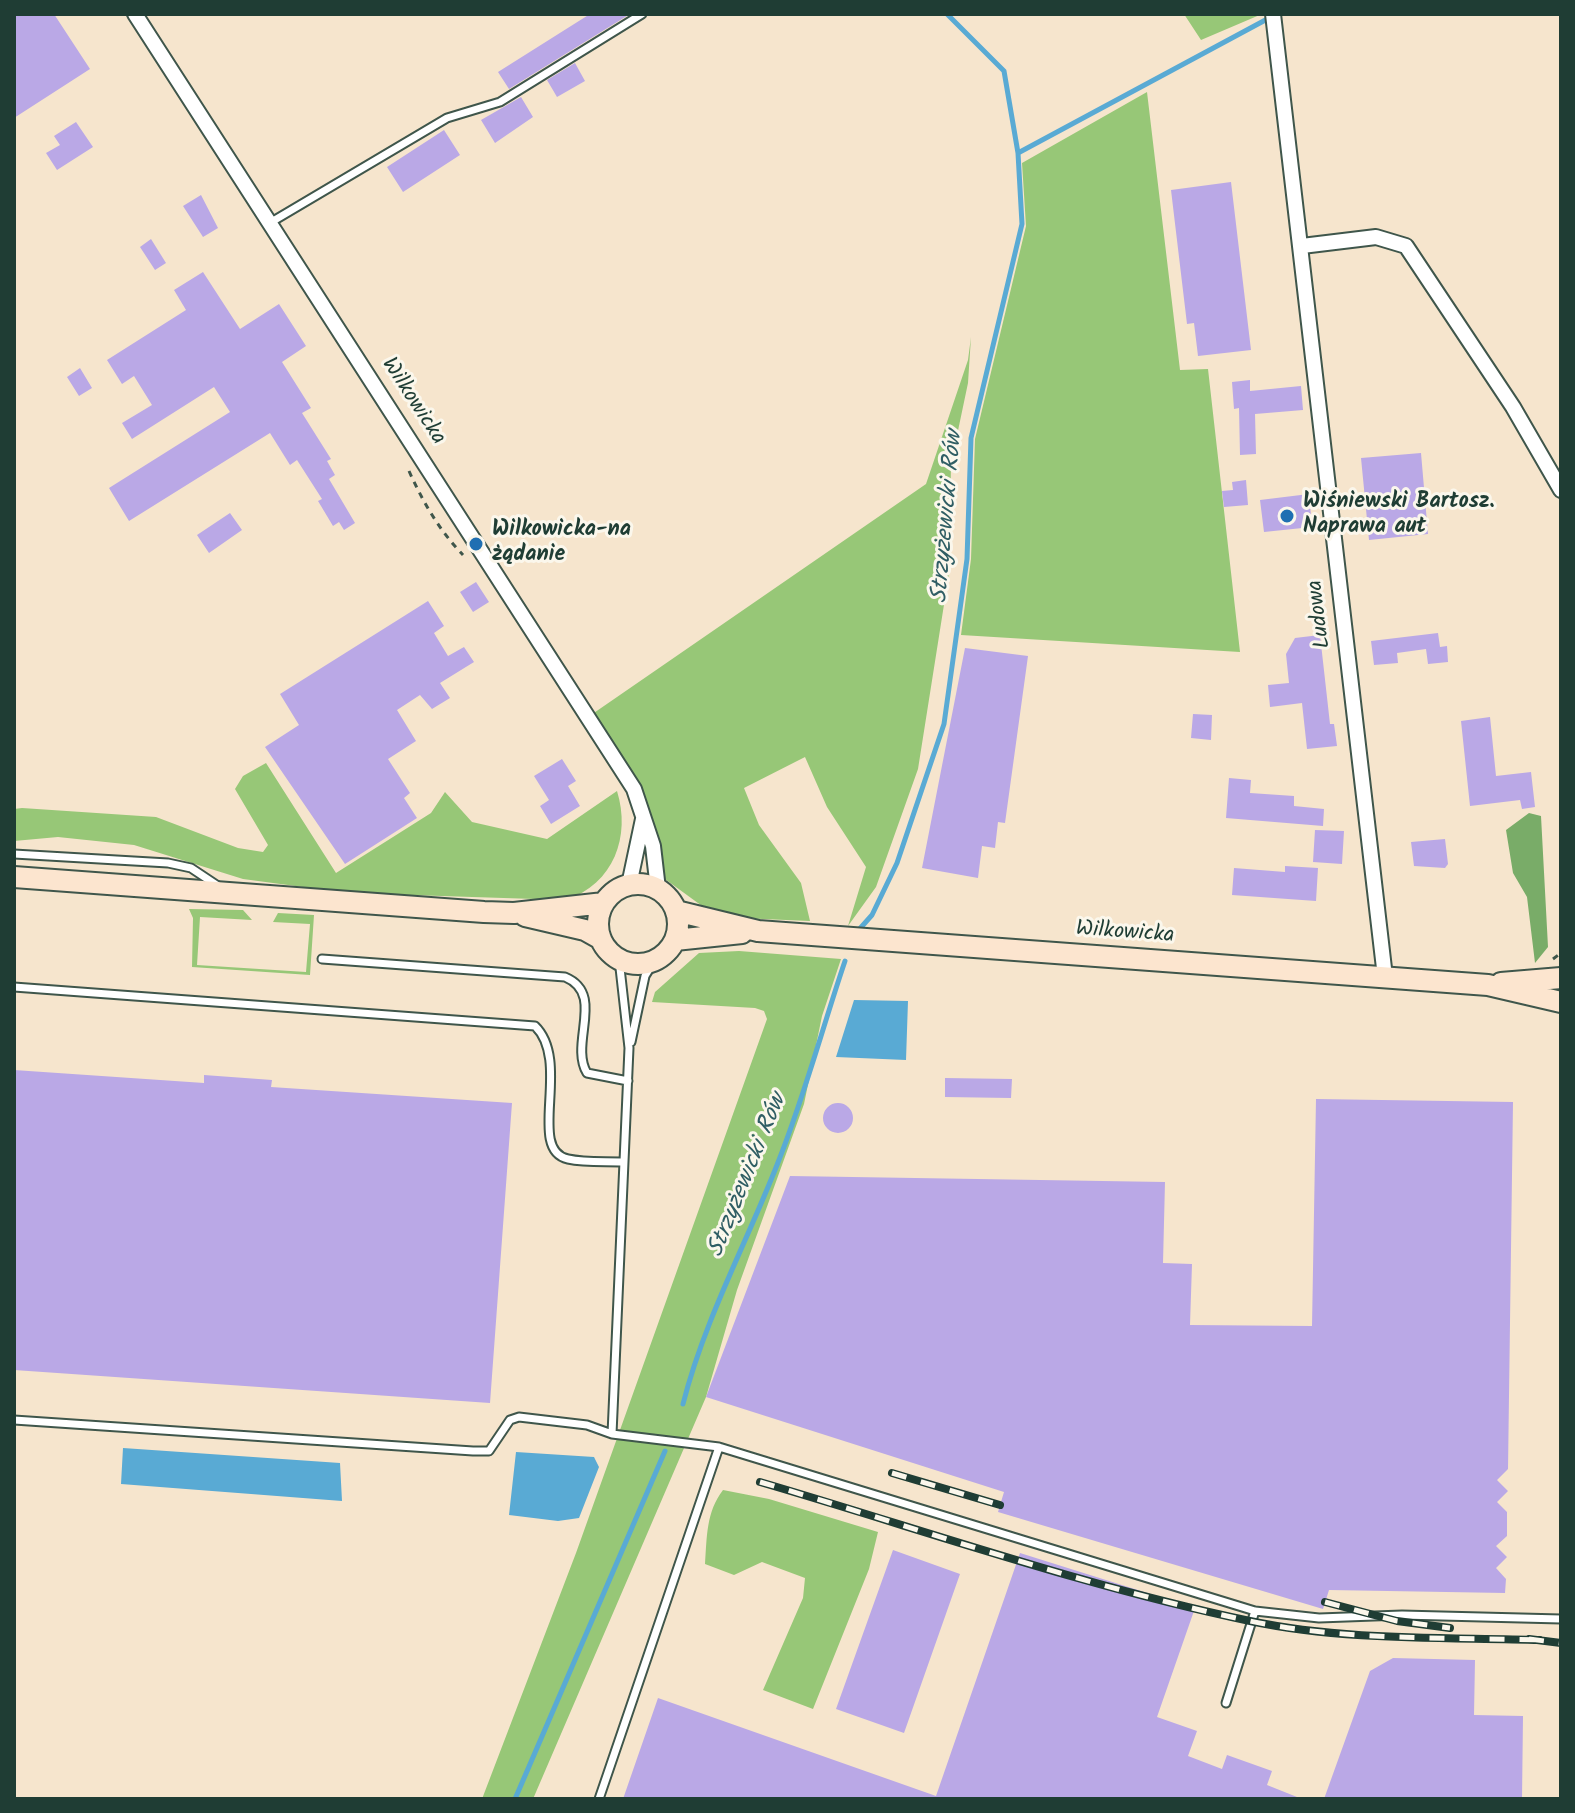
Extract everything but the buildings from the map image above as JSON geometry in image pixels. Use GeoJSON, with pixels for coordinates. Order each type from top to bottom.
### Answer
{"type":"FeatureCollection","features":[{"type":"Feature","properties":{"kind":"main road"},"geometry":{"type":"LineString","coordinates":[[14,877],[514,913],[585,930],[601,939],[619,959],[638,964],[655,960],[675,940],[678,925],[676,911],[658,889],[629,885],[616,891],[604,903],[599,918],[601,939]]}},
{"type":"Feature","properties":{"kind":"main road"},"geometry":{"type":"LineString","coordinates":[[514,913],[604,903]]}},
{"type":"Feature","properties":{"kind":"main road","name":"Wilkowicka"},"geometry":{"type":"LineString","coordinates":[[676,911],[758,931],[1488,985],[1561,1002]]}},
{"type":"Feature","properties":{"kind":"main road","name":"Wilkowicka"},"geometry":{"type":"LineString","coordinates":[[675,940],[758,931]]}},
{"type":"Feature","properties":{"kind":"main road","name":"Wilkowicka"},"geometry":{"type":"LineString","coordinates":[[1488,985],[1561,978]]}},
{"type":"Feature","properties":{"kind":"street","name":"Wilkowicka"},"geometry":{"type":"LineString","coordinates":[[135,14],[634,789],[653,846],[658,889]]}},
{"type":"Feature","properties":{"kind":"street","name":"Ludowa"},"geometry":{"type":"LineString","coordinates":[[1273,14],[1385,977]]}},
{"type":"Feature","properties":{"kind":"street"},"geometry":{"type":"LineString","coordinates":[[1302,246],[1376,237],[1406,246],[1513,407],[1561,490]]}},
{"type":"Feature","properties":{"kind":"street"},"geometry":{"type":"LineString","coordinates":[[629,885],[643,818]]}},
{"type":"Feature","properties":{"kind":"lane"},"geometry":{"type":"LineString","coordinates":[[268,224],[447,118],[500,102],[642,14]]}},
{"type":"Feature","properties":{"kind":"lane"},"geometry":{"type":"LineString","coordinates":[[14,854],[168,863],[191,868],[230,894]]}},
{"type":"Feature","properties":{"kind":"lane"},"geometry":{"type":"LineString","coordinates":[[322,959],[565,977],[578,982],[586,995],[581,1063],[587,1073],[628,1081]]}},
{"type":"Feature","properties":{"kind":"lane"},"geometry":{"type":"LineString","coordinates":[[612,1434],[629,1048],[619,959]]}},
{"type":"Feature","properties":{"kind":"lane"},"geometry":{"type":"LineString","coordinates":[[629,1048],[645,976],[655,960]]}},
{"type":"Feature","properties":{"kind":"lane"},"geometry":{"type":"LineString","coordinates":[[14,987],[535,1026],[545,1036],[553,1060],[547,1134],[554,1150],[565,1159],[624,1162]]}},
{"type":"Feature","properties":{"kind":"lane"},"geometry":{"type":"LineString","coordinates":[[14,1420],[473,1451],[489,1451],[510,1420],[519,1417],[587,1425],[612,1434],[719,1447],[1255,1611],[1319,1618],[1402,1615],[1561,1619]]}},
{"type":"Feature","properties":{"kind":"lane"},"geometry":{"type":"LineString","coordinates":[[599,1799],[719,1447]]}},
{"type":"Feature","properties":{"kind":"lane"},"geometry":{"type":"LineString","coordinates":[[1226,1703],[1255,1611]]}},
{"type":"Feature","properties":{"kind":"path"},"geometry":{"type":"LineString","coordinates":[[1544,965],[1561,953]]}},
{"type":"Feature","properties":{"kind":"green space"},"geometry":{"type":"Polygon","coordinates":[[[1184,14],[1262,14],[1201,40],[1184,14]]]}},
{"type":"Feature","properties":{"kind":"green space"},"geometry":{"type":"Polygon","coordinates":[[[1147,92],[1180,370],[1208,369],[1240,652],[961,635],[971,559],[975,439],[1026,226],[1022,163],[1147,92]]]}},
{"type":"Feature","properties":{"kind":"green space"},"geometry":{"type":"Polygon","coordinates":[[[971,337],[968,383],[951,464],[949,573],[918,769],[876,887],[848,926],[866,867],[827,807],[805,757],[744,788],[759,825],[801,883],[810,921],[739,918],[702,906],[654,871],[643,818],[588,717],[926,484],[968,360],[971,337]]]}},
{"type":"Feature","properties":{"kind":"green space"},"geometry":{"type":"Polygon","coordinates":[[[266,763],[336,873],[431,813],[445,792],[472,822],[547,839],[617,791],[621,808],[620,841],[607,870],[596,883],[566,900],[348,893],[243,879],[134,845],[58,837],[14,841],[14,809],[22,808],[156,817],[238,848],[263,852],[268,845],[235,789],[243,776],[266,763]]]}},
{"type":"Feature","properties":{"kind":"green space"},"geometry":{"type":"Polygon","coordinates":[[[1529,813],[1541,816],[1548,947],[1535,963],[1527,897],[1513,873],[1506,830],[1529,813]]]}},
{"type":"Feature","properties":{"kind":"green space"},"geometry":{"type":"Polygon","coordinates":[[[189,909],[243,910],[252,920],[200,917],[197,965],[306,972],[310,924],[273,922],[278,913],[314,915],[310,975],[192,967],[193,918],[189,909]]]}},
{"type":"Feature","properties":{"kind":"green space"},"geometry":{"type":"Polygon","coordinates":[[[739,951],[841,959],[822,1016],[804,1104],[737,1290],[706,1397],[533,1799],[482,1799],[576,1553],[767,1019],[764,1011],[755,1008],[652,1002],[655,992],[699,953],[739,951]]]}},
{"type":"Feature","properties":{"kind":"green space"},"geometry":{"type":"Polygon","coordinates":[[[723,1490],[769,1499],[878,1532],[869,1569],[813,1709],[763,1690],[803,1598],[805,1578],[762,1562],[734,1575],[705,1564],[710,1516],[723,1490]]]}},
{"type":"Feature","properties":{"kind":"water"},"geometry":{"type":"Polygon","coordinates":[[[854,1000],[908,1001],[906,1060],[836,1057],[854,1000]]]}},
{"type":"Feature","properties":{"kind":"water"},"geometry":{"type":"Polygon","coordinates":[[[123,1448],[340,1463],[342,1501],[121,1484],[123,1448]]]}},
{"type":"Feature","properties":{"kind":"water"},"geometry":{"type":"Polygon","coordinates":[[[516,1452],[594,1457],[599,1467],[579,1518],[558,1521],[509,1515],[516,1452]]]}},
{"type":"Feature","properties":{"kind":"waterway","name":"Strzyżewicki Rów"},"geometry":{"type":"LineString","coordinates":[[856,933],[872,915],[897,863],[944,724],[967,559],[971,438],[1022,224],[1018,153],[1004,71],[947,14]]}},
{"type":"Feature","properties":{"kind":"waterway"},"geometry":{"type":"LineString","coordinates":[[1018,153],[1271,17]]}},
{"type":"Feature","properties":{"kind":"waterway","name":"Strzyżewicki Rów"},"geometry":{"type":"LineString","coordinates":[[683,1404],[702,1343],[787,1140],[845,961]]}},
{"type":"Feature","properties":{"kind":"waterway","name":"Strzyżewicki Rów"},"geometry":{"type":"LineString","coordinates":[[515,1799],[665,1451]]}},
{"type":"Feature","properties":{"kind":"railway"},"geometry":{"type":"LineString","coordinates":[[892,1473],[1000,1505]]}},
{"type":"Feature","properties":{"kind":"railway"},"geometry":{"type":"LineString","coordinates":[[760,1482],[1127,1592],[1250,1621],[1358,1635],[1540,1640]]}},
{"type":"Feature","properties":{"kind":"railway"},"geometry":{"type":"LineString","coordinates":[[1325,1602],[1397,1621],[1450,1628]]}},
{"type":"Feature","properties":{"kind":"railway"},"geometry":{"type":"LineString","coordinates":[[1529,1639],[1561,1643]]}},
{"type":"Feature","properties":{"kind":"place","name":"Wiśniewski Bartosz. Naprawa aut"},"geometry":{"type":"Point","coordinates":[1287,516]}},
{"type":"Feature","properties":{"kind":"place","name":"Wilkowicka-na żądanie"},"geometry":{"type":"Point","coordinates":[476,544]}}]}
